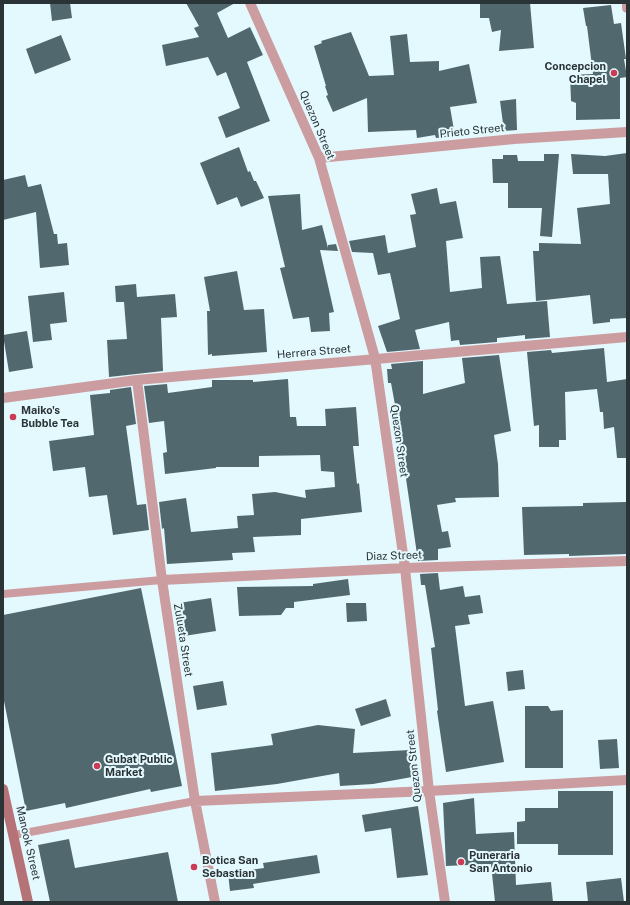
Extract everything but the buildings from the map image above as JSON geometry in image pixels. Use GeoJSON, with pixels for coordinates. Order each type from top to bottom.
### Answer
{"type":"FeatureCollection","features":[{"type":"Feature","properties":{"kind":"main road","name":"Manook Street"},"geometry":{"type":"LineString","coordinates":[[3,789],[28,902]]}},
{"type":"Feature","properties":{"kind":"street","name":"Quezon Street"},"geometry":{"type":"LineString","coordinates":[[250,3],[319,158],[375,358],[405,568],[429,791],[445,902]]}},
{"type":"Feature","properties":{"kind":"street"},"geometry":{"type":"LineString","coordinates":[[626,3],[627,8]]}},
{"type":"Feature","properties":{"kind":"street","name":"Prieto Street"},"geometry":{"type":"LineString","coordinates":[[319,158],[514,139],[627,132]]}},
{"type":"Feature","properties":{"kind":"street","name":"Herrera Street"},"geometry":{"type":"LineString","coordinates":[[3,398],[136,380],[627,337]]}},
{"type":"Feature","properties":{"kind":"street","name":"Zulueta Street"},"geometry":{"type":"LineString","coordinates":[[136,380],[162,580],[195,801],[215,902]]}},
{"type":"Feature","properties":{"kind":"street","name":"Diaz Street"},"geometry":{"type":"LineString","coordinates":[[162,580],[405,568],[627,562]]}},
{"type":"Feature","properties":{"kind":"street"},"geometry":{"type":"LineString","coordinates":[[195,801],[429,791],[627,780]]}},
{"type":"Feature","properties":{"kind":"lane"},"geometry":{"type":"LineString","coordinates":[[3,594],[162,580]]}},
{"type":"Feature","properties":{"kind":"lane"},"geometry":{"type":"LineString","coordinates":[[14,835],[195,801]]}},
{"type":"Feature","properties":{"kind":"place","name":"Concepcion Chapel"},"geometry":{"type":"Point","coordinates":[614,73]}},
{"type":"Feature","properties":{"kind":"place","name":"Maiko's Bubble Tea"},"geometry":{"type":"Point","coordinates":[13,417]}},
{"type":"Feature","properties":{"kind":"place","name":"Gubat Public Market"},"geometry":{"type":"Point","coordinates":[97,766]}},
{"type":"Feature","properties":{"kind":"place","name":"Puneraria San Antonio"},"geometry":{"type":"Point","coordinates":[461,862]}},
{"type":"Feature","properties":{"kind":"place","name":"Botica San Sebastian"},"geometry":{"type":"Point","coordinates":[194,867]}}]}
